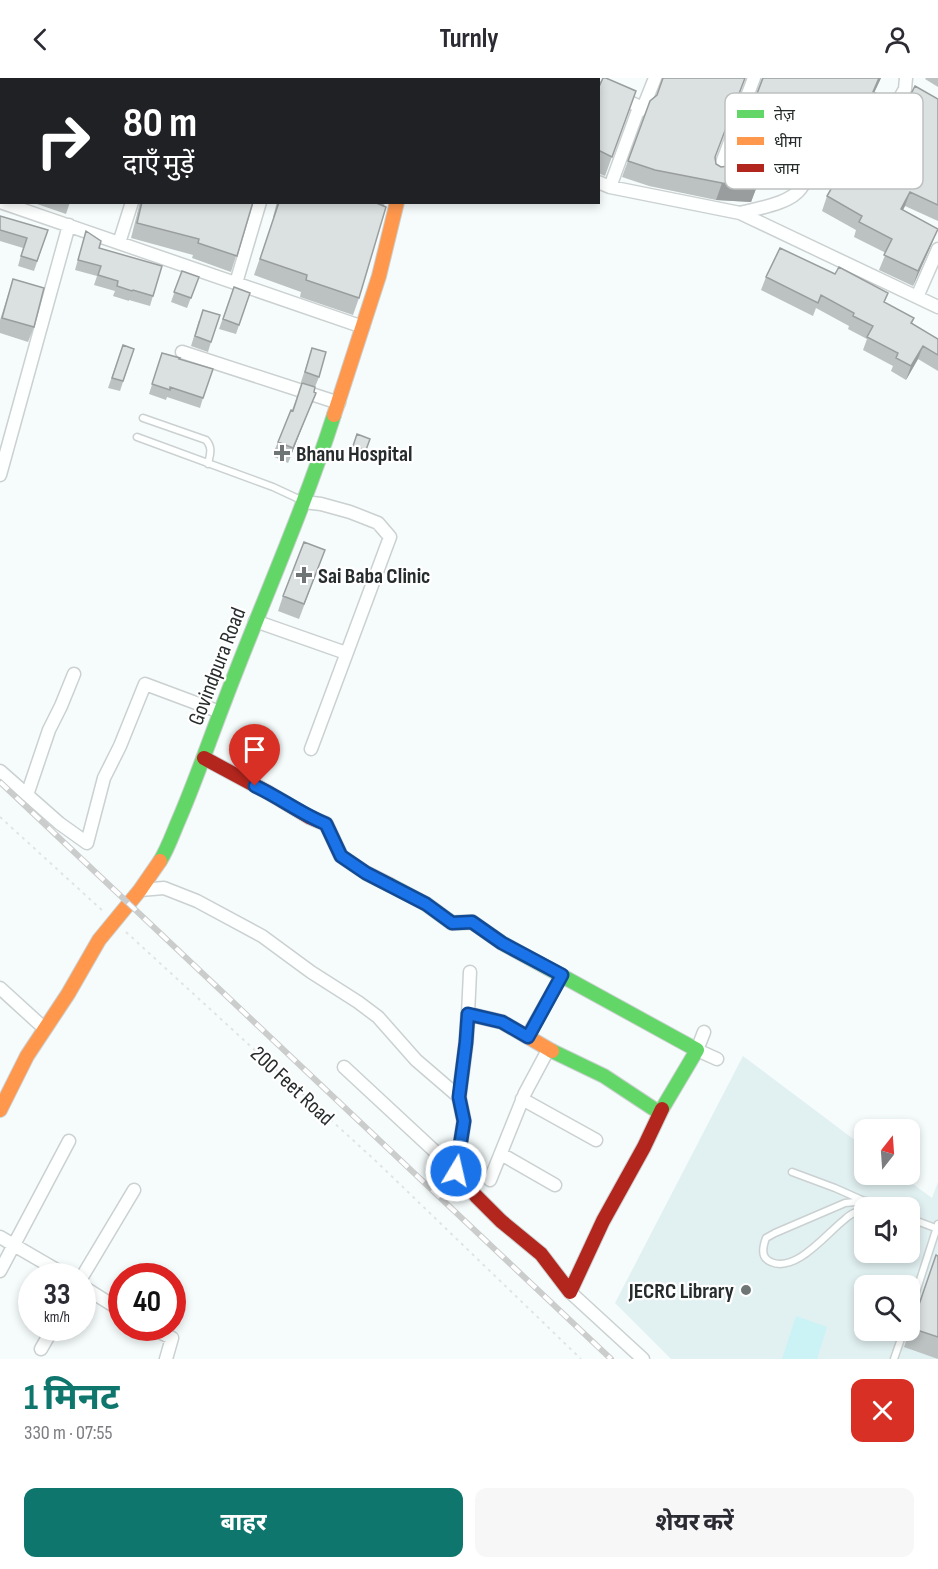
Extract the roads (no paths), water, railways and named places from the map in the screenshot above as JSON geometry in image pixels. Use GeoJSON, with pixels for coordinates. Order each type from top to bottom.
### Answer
{"type":"FeatureCollection","features":[{"type":"Feature","properties":{"kind":"street"},"geometry":{"type":"LineString","coordinates":[[655,78],[643,108],[637,113],[604,184],[740,213],[938,307]]}},
{"type":"Feature","properties":{"kind":"street"},"geometry":{"type":"LineString","coordinates":[[748,93],[754,78]]}},
{"type":"Feature","properties":{"kind":"street"},"geometry":{"type":"LineString","coordinates":[[600,89],[643,108]]}},
{"type":"Feature","properties":{"kind":"street"},"geometry":{"type":"LineString","coordinates":[[717,176],[725,155]]}},
{"type":"Feature","properties":{"kind":"street"},"geometry":{"type":"LineString","coordinates":[[740,213],[787,199],[801,189]]}},
{"type":"Feature","properties":{"kind":"street"},"geometry":{"type":"LineString","coordinates":[[6,204],[363,327]]}},
{"type":"Feature","properties":{"kind":"street"},"geometry":{"type":"LineString","coordinates":[[119,243],[131,204]]}},
{"type":"Feature","properties":{"kind":"street"},"geometry":{"type":"LineString","coordinates":[[236,283],[259,204]]}},
{"type":"Feature","properties":{"kind":"street","name":"Govindpura Road"},"geometry":{"type":"LineString","coordinates":[[0,1110],[27,1056],[68,994],[99,940],[140,890],[163,856],[193,788],[255,621],[288,544],[322,453],[379,276],[389,217],[396,204]]}},
{"type":"Feature","properties":{"kind":"street"},"geometry":{"type":"LineString","coordinates":[[0,475],[69,225]]}},
{"type":"Feature","properties":{"kind":"street"},"geometry":{"type":"LineString","coordinates":[[917,297],[938,249]]}},
{"type":"Feature","properties":{"kind":"street"},"geometry":{"type":"LineString","coordinates":[[182,352],[339,403]]}},
{"type":"Feature","properties":{"kind":"street"},"geometry":{"type":"LineString","coordinates":[[304,502],[350,512],[378,524],[390,537],[311,749]]}},
{"type":"Feature","properties":{"kind":"street"},"geometry":{"type":"LineString","coordinates":[[255,621],[346,653]]}},
{"type":"Feature","properties":{"kind":"street"},"geometry":{"type":"LineString","coordinates":[[27,795],[49,730],[74,674]]}},
{"type":"Feature","properties":{"kind":"street"},"geometry":{"type":"LineString","coordinates":[[0,771],[59,823],[87,843],[104,778],[120,746],[145,684],[220,712]]}},
{"type":"Feature","properties":{"kind":"street"},"geometry":{"type":"LineString","coordinates":[[204,758],[269,792],[309,817],[326,824],[341,856],[366,873],[426,904],[452,923],[472,922],[502,943],[611,1004],[717,1059]]}},
{"type":"Feature","properties":{"kind":"street"},"geometry":{"type":"LineString","coordinates":[[140,890],[164,888],[197,901],[262,936],[378,1017],[416,1060],[459,1097]]}},
{"type":"Feature","properties":{"kind":"street"},"geometry":{"type":"LineString","coordinates":[[456,1171],[464,1121],[459,1097],[471,972]]}},
{"type":"Feature","properties":{"kind":"street"},"geometry":{"type":"LineString","coordinates":[[528,1037],[562,975]]}},
{"type":"Feature","properties":{"kind":"street"},"geometry":{"type":"LineString","coordinates":[[0,988],[45,1029]]}},
{"type":"Feature","properties":{"kind":"street"},"geometry":{"type":"LineString","coordinates":[[468,1014],[502,1022],[548,1050],[604,1076],[660,1113]]}},
{"type":"Feature","properties":{"kind":"street"},"geometry":{"type":"LineString","coordinates":[[570,1292],[603,1221],[660,1113],[697,1050],[704,1032]]}},
{"type":"Feature","properties":{"kind":"street"},"geometry":{"type":"LineString","coordinates":[[490,1180],[522,1100],[548,1050]]}},
{"type":"Feature","properties":{"kind":"street"},"geometry":{"type":"LineString","coordinates":[[344,1067],[456,1171],[476,1196],[501,1221],[541,1254],[570,1292],[643,1359]]}},
{"type":"Feature","properties":{"kind":"street"},"geometry":{"type":"LineString","coordinates":[[522,1100],[597,1140]]}},
{"type":"Feature","properties":{"kind":"street"},"geometry":{"type":"LineString","coordinates":[[0,1271],[69,1141]]}},
{"type":"Feature","properties":{"kind":"street"},"geometry":{"type":"LineString","coordinates":[[501,1154],[555,1185]]}},
{"type":"Feature","properties":{"kind":"street"},"geometry":{"type":"LineString","coordinates":[[90,1263],[134,1190]]}},
{"type":"Feature","properties":{"kind":"street"},"geometry":{"type":"LineString","coordinates":[[0,1237],[45,1263]]}},
{"type":"Feature","properties":{"kind":"street"},"geometry":{"type":"LineString","coordinates":[[41,1349],[46,1341]]}},
{"type":"Feature","properties":{"kind":"street"},"geometry":{"type":"LineString","coordinates":[[166,1359],[171,1341]]}},
{"type":"Feature","properties":{"kind":"lane"},"geometry":{"type":"LineString","coordinates":[[143,418],[206,440],[211,450],[208,464]]}},
{"type":"Feature","properties":{"kind":"lane"},"geometry":{"type":"LineString","coordinates":[[137,437],[273,487],[304,502]]}},
{"type":"Feature","properties":{"kind":"lane"},"geometry":{"type":"LineString","coordinates":[[792,1172],[856,1197]]}},
{"type":"Feature","properties":{"kind":"lane"},"geometry":{"type":"LineString","coordinates":[[854,1202],[845,1203],[766,1238],[763,1246],[764,1255],[767,1260],[774,1263],[783,1264],[795,1259],[814,1248],[845,1218],[854,1213]]}},
{"type":"Feature","properties":{"kind":"lane"},"geometry":{"type":"LineString","coordinates":[[920,1222],[937,1227],[920,1280]]}},
{"type":"Feature","properties":{"kind":"lane"},"geometry":{"type":"LineString","coordinates":[[894,1359],[900,1341]]}},
{"type":"Feature","properties":{"kind":"railway"},"geometry":{"type":"LineString","coordinates":[[0,782],[611,1359]]}},
{"type":"Feature","properties":{"kind":"place","name":"Bhanu Hospital"},"geometry":{"type":"Point","coordinates":[282,453]}},
{"type":"Feature","properties":{"kind":"place","name":"Sai Baba Clinic"},"geometry":{"type":"Point","coordinates":[304,575]}},
{"type":"Feature","properties":{"kind":"place","name":"JECRC Library"},"geometry":{"type":"Point","coordinates":[746,1290]}}]}
